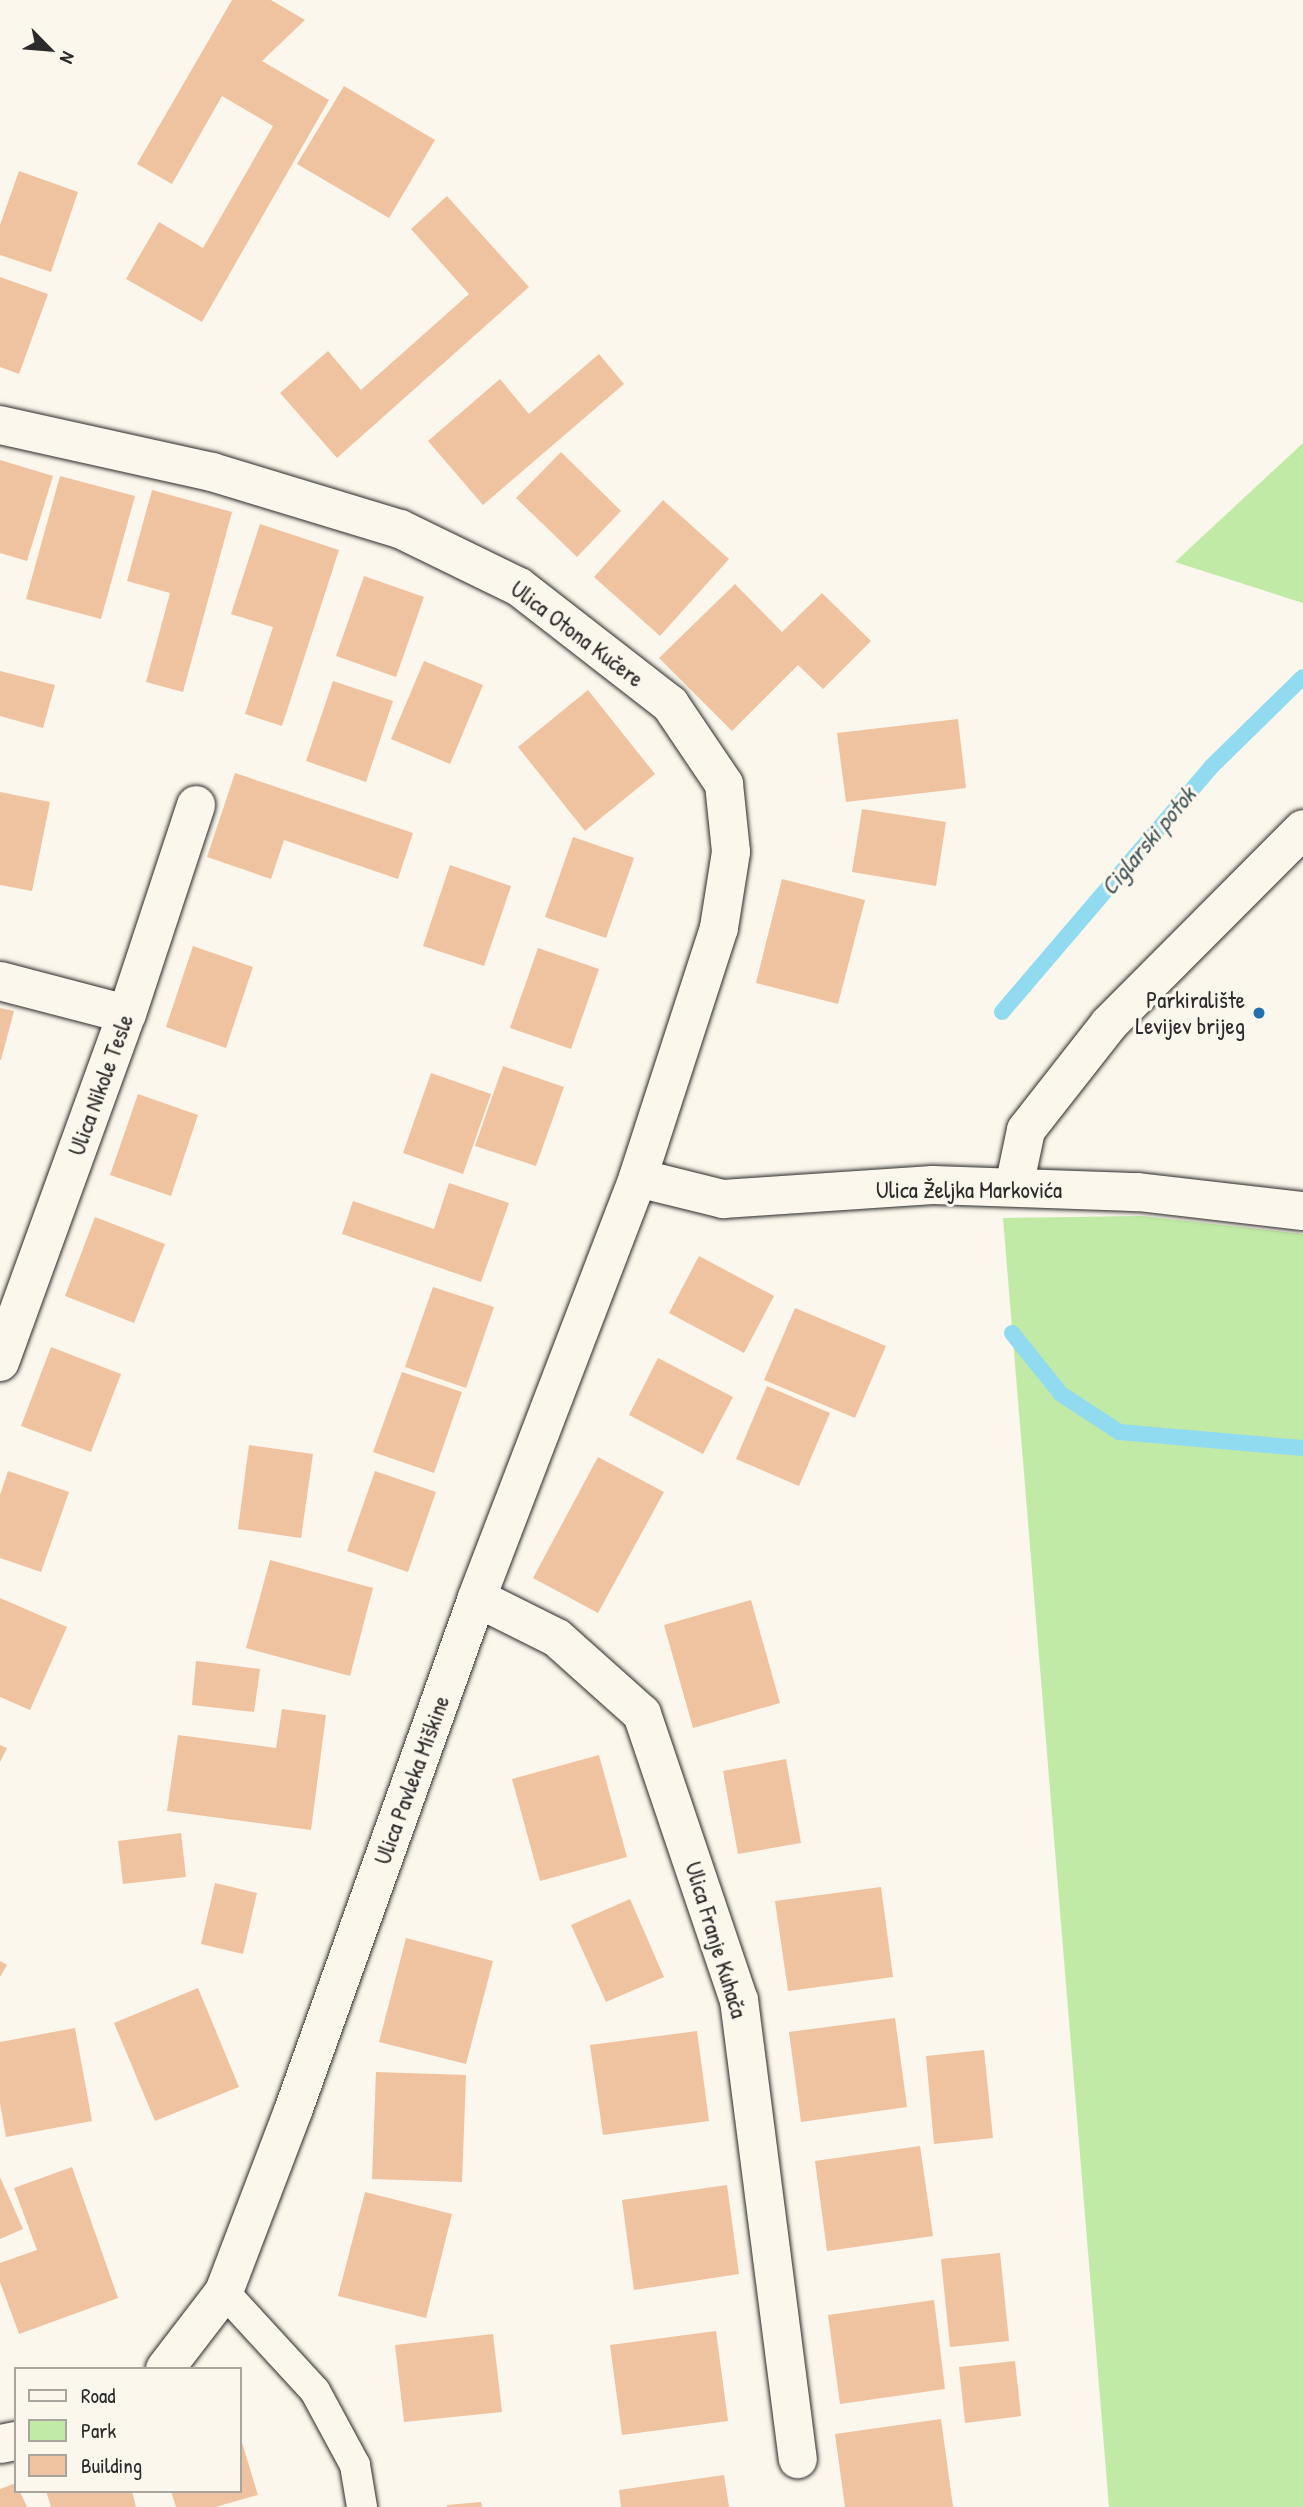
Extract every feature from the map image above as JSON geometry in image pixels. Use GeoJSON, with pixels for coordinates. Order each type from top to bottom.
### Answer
{"type":"FeatureCollection","features":[{"type":"Feature","properties":{"kind":"street","name":"Ulica Otona Kučere"},"geometry":{"type":"LineString","coordinates":[[0,425],[212,472],[400,529],[519,587],[670,704],[724,784],[731,852],[719,928],[638,1178]]}},
{"type":"Feature","properties":{"kind":"street","name":"Ulica Nikole Tesle"},"geometry":{"type":"LineString","coordinates":[[0,1362],[127,1014],[195,805]]}},
{"type":"Feature","properties":{"kind":"street"},"geometry":{"type":"LineString","coordinates":[[1014,1188],[1026,1130],[1109,1024],[1303,829]]}},
{"type":"Feature","properties":{"kind":"street"},"geometry":{"type":"LineString","coordinates":[[0,981],[127,1014]]}},
{"type":"Feature","properties":{"kind":"street","name":"Ulica Željka Markovića"},"geometry":{"type":"LineString","coordinates":[[638,1178],[723,1199],[933,1185],[1138,1192],[1303,1211]]}},
{"type":"Feature","properties":{"kind":"street","name":"Ulica Pavleka Miškine"},"geometry":{"type":"LineString","coordinates":[[167,2367],[225,2292],[477,1598],[638,1178]]}},
{"type":"Feature","properties":{"kind":"street","name":"Ulica Franje Kuhača"},"geometry":{"type":"LineString","coordinates":[[477,1598],[557,1638],[642,1714],[739,2000],[798,2459]]}},
{"type":"Feature","properties":{"kind":"lane"},"geometry":{"type":"LineString","coordinates":[[225,2292],[315,2391],[355,2466],[362,2507]]}},
{"type":"Feature","properties":{"kind":"green space"},"geometry":{"type":"Polygon","coordinates":[[[1303,443],[1303,603],[1175,562],[1303,443]]]}},
{"type":"Feature","properties":{"kind":"green space"},"geometry":{"type":"Polygon","coordinates":[[[1142,1216],[1303,1234],[1303,2507],[1109,2507],[1003,1218],[1142,1216]]]}},
{"type":"Feature","properties":{"kind":"building"},"geometry":{"type":"Polygon","coordinates":[[[232,0],[271,0],[305,20],[262,61],[329,100],[202,322],[126,279],[159,222],[203,248],[273,126],[222,96],[172,184],[137,164],[232,0]]]}},
{"type":"Feature","properties":{"kind":"building"},"geometry":{"type":"Polygon","coordinates":[[[344,86],[435,140],[389,218],[297,164],[344,86]]]}},
{"type":"Feature","properties":{"kind":"building"},"geometry":{"type":"Polygon","coordinates":[[[19,171],[78,192],[51,272],[0,255],[0,225],[19,171]]]}},
{"type":"Feature","properties":{"kind":"building"},"geometry":{"type":"Polygon","coordinates":[[[447,196],[529,287],[337,458],[280,393],[328,351],[361,390],[469,294],[411,229],[447,196]]]}},
{"type":"Feature","properties":{"kind":"building"},"geometry":{"type":"Polygon","coordinates":[[[0,277],[48,294],[19,374],[0,367],[0,277]]]}},
{"type":"Feature","properties":{"kind":"building"},"geometry":{"type":"Polygon","coordinates":[[[599,354],[624,384],[483,505],[428,441],[500,379],[529,414],[599,354]]]}},
{"type":"Feature","properties":{"kind":"building"},"geometry":{"type":"Polygon","coordinates":[[[561,452],[621,511],[577,557],[516,498],[561,452]]]}},
{"type":"Feature","properties":{"kind":"building"},"geometry":{"type":"Polygon","coordinates":[[[0,460],[53,476],[27,561],[0,553],[0,460]]]}},
{"type":"Feature","properties":{"kind":"building"},"geometry":{"type":"Polygon","coordinates":[[[60,476],[135,496],[101,619],[26,599],[60,476]]]}},
{"type":"Feature","properties":{"kind":"building"},"geometry":{"type":"Polygon","coordinates":[[[152,490],[232,512],[183,692],[146,682],[170,593],[127,581],[152,490]]]}},
{"type":"Feature","properties":{"kind":"building"},"geometry":{"type":"Polygon","coordinates":[[[663,500],[729,559],[660,636],[594,577],[663,500]]]}},
{"type":"Feature","properties":{"kind":"building"},"geometry":{"type":"Polygon","coordinates":[[[260,524],[339,550],[282,726],[245,714],[273,627],[231,614],[260,524]]]}},
{"type":"Feature","properties":{"kind":"building"},"geometry":{"type":"Polygon","coordinates":[[[364,576],[424,597],[396,677],[336,656],[364,576]]]}},
{"type":"Feature","properties":{"kind":"building"},"geometry":{"type":"Polygon","coordinates":[[[735,584],[782,632],[822,593],[871,641],[823,689],[798,665],[732,731],[659,658],[735,584]]]}},
{"type":"Feature","properties":{"kind":"building"},"geometry":{"type":"Polygon","coordinates":[[[424,661],[483,685],[450,764],[391,739],[424,661]]]}},
{"type":"Feature","properties":{"kind":"building"},"geometry":{"type":"Polygon","coordinates":[[[0,671],[55,685],[43,728],[0,716],[0,671]]]}},
{"type":"Feature","properties":{"kind":"building"},"geometry":{"type":"Polygon","coordinates":[[[333,681],[393,701],[366,782],[306,761],[333,681]]]}},
{"type":"Feature","properties":{"kind":"building"},"geometry":{"type":"Polygon","coordinates":[[[588,690],[655,774],[585,831],[518,747],[588,690]]]}},
{"type":"Feature","properties":{"kind":"building"},"geometry":{"type":"Polygon","coordinates":[[[958,719],[966,788],[846,802],[837,733],[958,719]]]}},
{"type":"Feature","properties":{"kind":"building"},"geometry":{"type":"Polygon","coordinates":[[[235,773],[413,833],[398,879],[284,840],[271,879],[207,857],[235,773]]]}},
{"type":"Feature","properties":{"kind":"building"},"geometry":{"type":"Polygon","coordinates":[[[0,792],[50,802],[32,891],[0,885],[0,792]]]}},
{"type":"Feature","properties":{"kind":"building"},"geometry":{"type":"Polygon","coordinates":[[[862,809],[946,822],[936,886],[852,872],[862,809]]]}},
{"type":"Feature","properties":{"kind":"building"},"geometry":{"type":"Polygon","coordinates":[[[573,837],[634,858],[606,938],[545,917],[573,837]]]}},
{"type":"Feature","properties":{"kind":"building"},"geometry":{"type":"Polygon","coordinates":[[[450,865],[511,886],[484,966],[423,946],[450,865]]]}},
{"type":"Feature","properties":{"kind":"building"},"geometry":{"type":"Polygon","coordinates":[[[782,879],[865,900],[838,1004],[756,983],[782,879]]]}},
{"type":"Feature","properties":{"kind":"building"},"geometry":{"type":"Polygon","coordinates":[[[193,946],[253,967],[226,1048],[166,1027],[193,946]]]}},
{"type":"Feature","properties":{"kind":"building"},"geometry":{"type":"Polygon","coordinates":[[[538,948],[599,969],[571,1049],[510,1028],[538,948]]]}},
{"type":"Feature","properties":{"kind":"building"},"geometry":{"type":"Polygon","coordinates":[[[0,1008],[14,1011],[1,1060],[0,1060],[0,1008]]]}},
{"type":"Feature","properties":{"kind":"building"},"geometry":{"type":"Polygon","coordinates":[[[503,1066],[564,1087],[536,1166],[475,1146],[503,1066]]]}},
{"type":"Feature","properties":{"kind":"building"},"geometry":{"type":"Polygon","coordinates":[[[431,1073],[491,1094],[463,1174],[403,1153],[431,1073]]]}},
{"type":"Feature","properties":{"kind":"building"},"geometry":{"type":"Polygon","coordinates":[[[138,1094],[198,1115],[171,1196],[110,1175],[138,1094]]]}},
{"type":"Feature","properties":{"kind":"building"},"geometry":{"type":"Polygon","coordinates":[[[449,1183],[509,1203],[481,1282],[342,1234],[353,1201],[434,1229],[449,1183]]]}},
{"type":"Feature","properties":{"kind":"building"},"geometry":{"type":"Polygon","coordinates":[[[95,1217],[165,1244],[134,1323],[65,1296],[95,1217]]]}},
{"type":"Feature","properties":{"kind":"building"},"geometry":{"type":"Polygon","coordinates":[[[699,1256],[774,1296],[744,1353],[669,1313],[699,1256]]]}},
{"type":"Feature","properties":{"kind":"building"},"geometry":{"type":"Polygon","coordinates":[[[433,1287],[494,1307],[466,1388],[405,1367],[433,1287]]]}},
{"type":"Feature","properties":{"kind":"building"},"geometry":{"type":"Polygon","coordinates":[[[795,1308],[886,1346],[855,1418],[764,1380],[795,1308]]]}},
{"type":"Feature","properties":{"kind":"building"},"geometry":{"type":"Polygon","coordinates":[[[51,1347],[121,1374],[91,1452],[21,1426],[51,1347]]]}},
{"type":"Feature","properties":{"kind":"building"},"geometry":{"type":"Polygon","coordinates":[[[658,1358],[733,1397],[703,1454],[629,1415],[658,1358]]]}},
{"type":"Feature","properties":{"kind":"building"},"geometry":{"type":"Polygon","coordinates":[[[402,1372],[462,1392],[434,1473],[373,1452],[402,1372]]]}},
{"type":"Feature","properties":{"kind":"building"},"geometry":{"type":"Polygon","coordinates":[[[767,1386],[830,1413],[799,1486],[736,1459],[767,1386]]]}},
{"type":"Feature","properties":{"kind":"building"},"geometry":{"type":"Polygon","coordinates":[[[249,1445],[313,1454],[301,1538],[238,1529],[249,1445]]]}},
{"type":"Feature","properties":{"kind":"building"},"geometry":{"type":"Polygon","coordinates":[[[598,1457],[664,1492],[598,1613],[533,1578],[598,1457]]]}},
{"type":"Feature","properties":{"kind":"building"},"geometry":{"type":"Polygon","coordinates":[[[8,1471],[69,1492],[41,1572],[0,1558],[0,1495],[8,1471]]]}},
{"type":"Feature","properties":{"kind":"building"},"geometry":{"type":"Polygon","coordinates":[[[375,1471],[436,1492],[408,1572],[347,1551],[375,1471]]]}},
{"type":"Feature","properties":{"kind":"building"},"geometry":{"type":"Polygon","coordinates":[[[270,1560],[373,1588],[350,1676],[246,1648],[270,1560]]]}},
{"type":"Feature","properties":{"kind":"building"},"geometry":{"type":"Polygon","coordinates":[[[0,1598],[67,1627],[30,1710],[0,1697],[0,1598]]]}},
{"type":"Feature","properties":{"kind":"building"},"geometry":{"type":"Polygon","coordinates":[[[751,1600],[780,1703],[693,1728],[664,1625],[751,1600]]]}},
{"type":"Feature","properties":{"kind":"building"},"geometry":{"type":"Polygon","coordinates":[[[196,1661],[260,1669],[254,1712],[192,1705],[196,1661]]]}},
{"type":"Feature","properties":{"kind":"building"},"geometry":{"type":"Polygon","coordinates":[[[282,1709],[326,1715],[311,1830],[167,1811],[178,1735],[276,1748],[282,1709]]]}},
{"type":"Feature","properties":{"kind":"building"},"geometry":{"type":"Polygon","coordinates":[[[0,1745],[7,1748],[0,1762],[0,1745]]]}},
{"type":"Feature","properties":{"kind":"building"},"geometry":{"type":"Polygon","coordinates":[[[599,1755],[627,1857],[540,1881],[512,1779],[599,1755]]]}},
{"type":"Feature","properties":{"kind":"building"},"geometry":{"type":"Polygon","coordinates":[[[786,1759],[801,1843],[738,1854],[723,1771],[786,1759]]]}},
{"type":"Feature","properties":{"kind":"building"},"geometry":{"type":"Polygon","coordinates":[[[181,1833],[186,1877],[123,1884],[118,1841],[181,1833]]]}},
{"type":"Feature","properties":{"kind":"building"},"geometry":{"type":"Polygon","coordinates":[[[215,1883],[257,1893],[243,1954],[201,1944],[215,1883]]]}},
{"type":"Feature","properties":{"kind":"building"},"geometry":{"type":"Polygon","coordinates":[[[881,1887],[893,1977],[788,1991],[775,1901],[881,1887]]]}},
{"type":"Feature","properties":{"kind":"building"},"geometry":{"type":"Polygon","coordinates":[[[630,1899],[664,1977],[606,2002],[571,1925],[630,1899]]]}},
{"type":"Feature","properties":{"kind":"building"},"geometry":{"type":"Polygon","coordinates":[[[406,1938],[493,1961],[466,2064],[379,2042],[406,1938]]]}},
{"type":"Feature","properties":{"kind":"building"},"geometry":{"type":"Polygon","coordinates":[[[0,1961],[7,1965],[0,1977],[0,1961]]]}},
{"type":"Feature","properties":{"kind":"building"},"geometry":{"type":"Polygon","coordinates":[[[198,1988],[239,2087],[155,2121],[114,2023],[198,1988]]]}},
{"type":"Feature","properties":{"kind":"building"},"geometry":{"type":"Polygon","coordinates":[[[895,2018],[907,2107],[801,2122],[789,2032],[895,2018]]]}},
{"type":"Feature","properties":{"kind":"building"},"geometry":{"type":"Polygon","coordinates":[[[75,2028],[92,2121],[6,2137],[0,2103],[0,2042],[75,2028]]]}},
{"type":"Feature","properties":{"kind":"building"},"geometry":{"type":"Polygon","coordinates":[[[697,2031],[709,2121],[603,2135],[590,2045],[697,2031]]]}},
{"type":"Feature","properties":{"kind":"building"},"geometry":{"type":"Polygon","coordinates":[[[984,2050],[993,2138],[934,2144],[926,2056],[984,2050]]]}},
{"type":"Feature","properties":{"kind":"building"},"geometry":{"type":"Polygon","coordinates":[[[376,2072],[466,2075],[462,2182],[372,2179],[376,2072]]]}},
{"type":"Feature","properties":{"kind":"building"},"geometry":{"type":"Polygon","coordinates":[[[920,2146],[933,2236],[827,2251],[815,2161],[920,2146]]]}},
{"type":"Feature","properties":{"kind":"building"},"geometry":{"type":"Polygon","coordinates":[[[72,2167],[118,2298],[19,2334],[0,2282],[0,2263],[37,2250],[14,2188],[72,2167]]]}},
{"type":"Feature","properties":{"kind":"building"},"geometry":{"type":"Polygon","coordinates":[[[0,2177],[23,2229],[0,2239],[0,2177]]]}},
{"type":"Feature","properties":{"kind":"building"},"geometry":{"type":"Polygon","coordinates":[[[727,2185],[739,2274],[634,2290],[622,2200],[727,2185]]]}},
{"type":"Feature","properties":{"kind":"building"},"geometry":{"type":"Polygon","coordinates":[[[365,2192],[452,2214],[426,2318],[338,2296],[365,2192]]]}},
{"type":"Feature","properties":{"kind":"building"},"geometry":{"type":"Polygon","coordinates":[[[1000,2253],[1009,2341],[950,2347],[941,2259],[1000,2253]]]}},
{"type":"Feature","properties":{"kind":"building"},"geometry":{"type":"Polygon","coordinates":[[[934,2300],[945,2389],[840,2404],[828,2315],[934,2300]]]}},
{"type":"Feature","properties":{"kind":"building"},"geometry":{"type":"Polygon","coordinates":[[[716,2331],[728,2421],[622,2435],[610,2345],[716,2331]]]}},
{"type":"Feature","properties":{"kind":"building"},"geometry":{"type":"Polygon","coordinates":[[[493,2334],[502,2412],[404,2422],[395,2345],[493,2334]]]}},
{"type":"Feature","properties":{"kind":"building"},"geometry":{"type":"Polygon","coordinates":[[[1015,2361],[1021,2416],[965,2423],[959,2367],[1015,2361]]]}},
{"type":"Feature","properties":{"kind":"building"},"geometry":{"type":"Polygon","coordinates":[[[941,2419],[953,2507],[845,2507],[835,2434],[941,2419]]]}},
{"type":"Feature","properties":{"kind":"building"},"geometry":{"type":"Polygon","coordinates":[[[242,2443],[258,2495],[215,2507],[176,2507],[172,2493],[242,2493],[242,2443]]]}},
{"type":"Feature","properties":{"kind":"building"},"geometry":{"type":"Polygon","coordinates":[[[724,2475],[729,2507],[621,2507],[619,2490],[724,2475]]]}},
{"type":"Feature","properties":{"kind":"building"},"geometry":{"type":"Polygon","coordinates":[[[14,2484],[14,2493],[21,2493],[27,2507],[0,2507],[0,2489],[14,2484]]]}},
{"type":"Feature","properties":{"kind":"building"},"geometry":{"type":"Polygon","coordinates":[[[47,2493],[132,2493],[136,2507],[51,2507],[47,2493]]]}},
{"type":"Feature","properties":{"kind":"building"},"geometry":{"type":"Polygon","coordinates":[[[481,2502],[482,2507],[447,2507],[447,2505],[481,2502]]]}},
{"type":"Feature","properties":{"kind":"waterway","name":"Ciglarski potok"},"geometry":{"type":"LineString","coordinates":[[1002,1012],[1212,766],[1303,677]]}},
{"type":"Feature","properties":{"kind":"waterway"},"geometry":{"type":"LineString","coordinates":[[1012,1333],[1061,1394],[1119,1432],[1303,1448]]}},
{"type":"Feature","properties":{"kind":"place","name":"Parkiralište Levijev brijeg"},"geometry":{"type":"Point","coordinates":[1259,1013]}}]}
